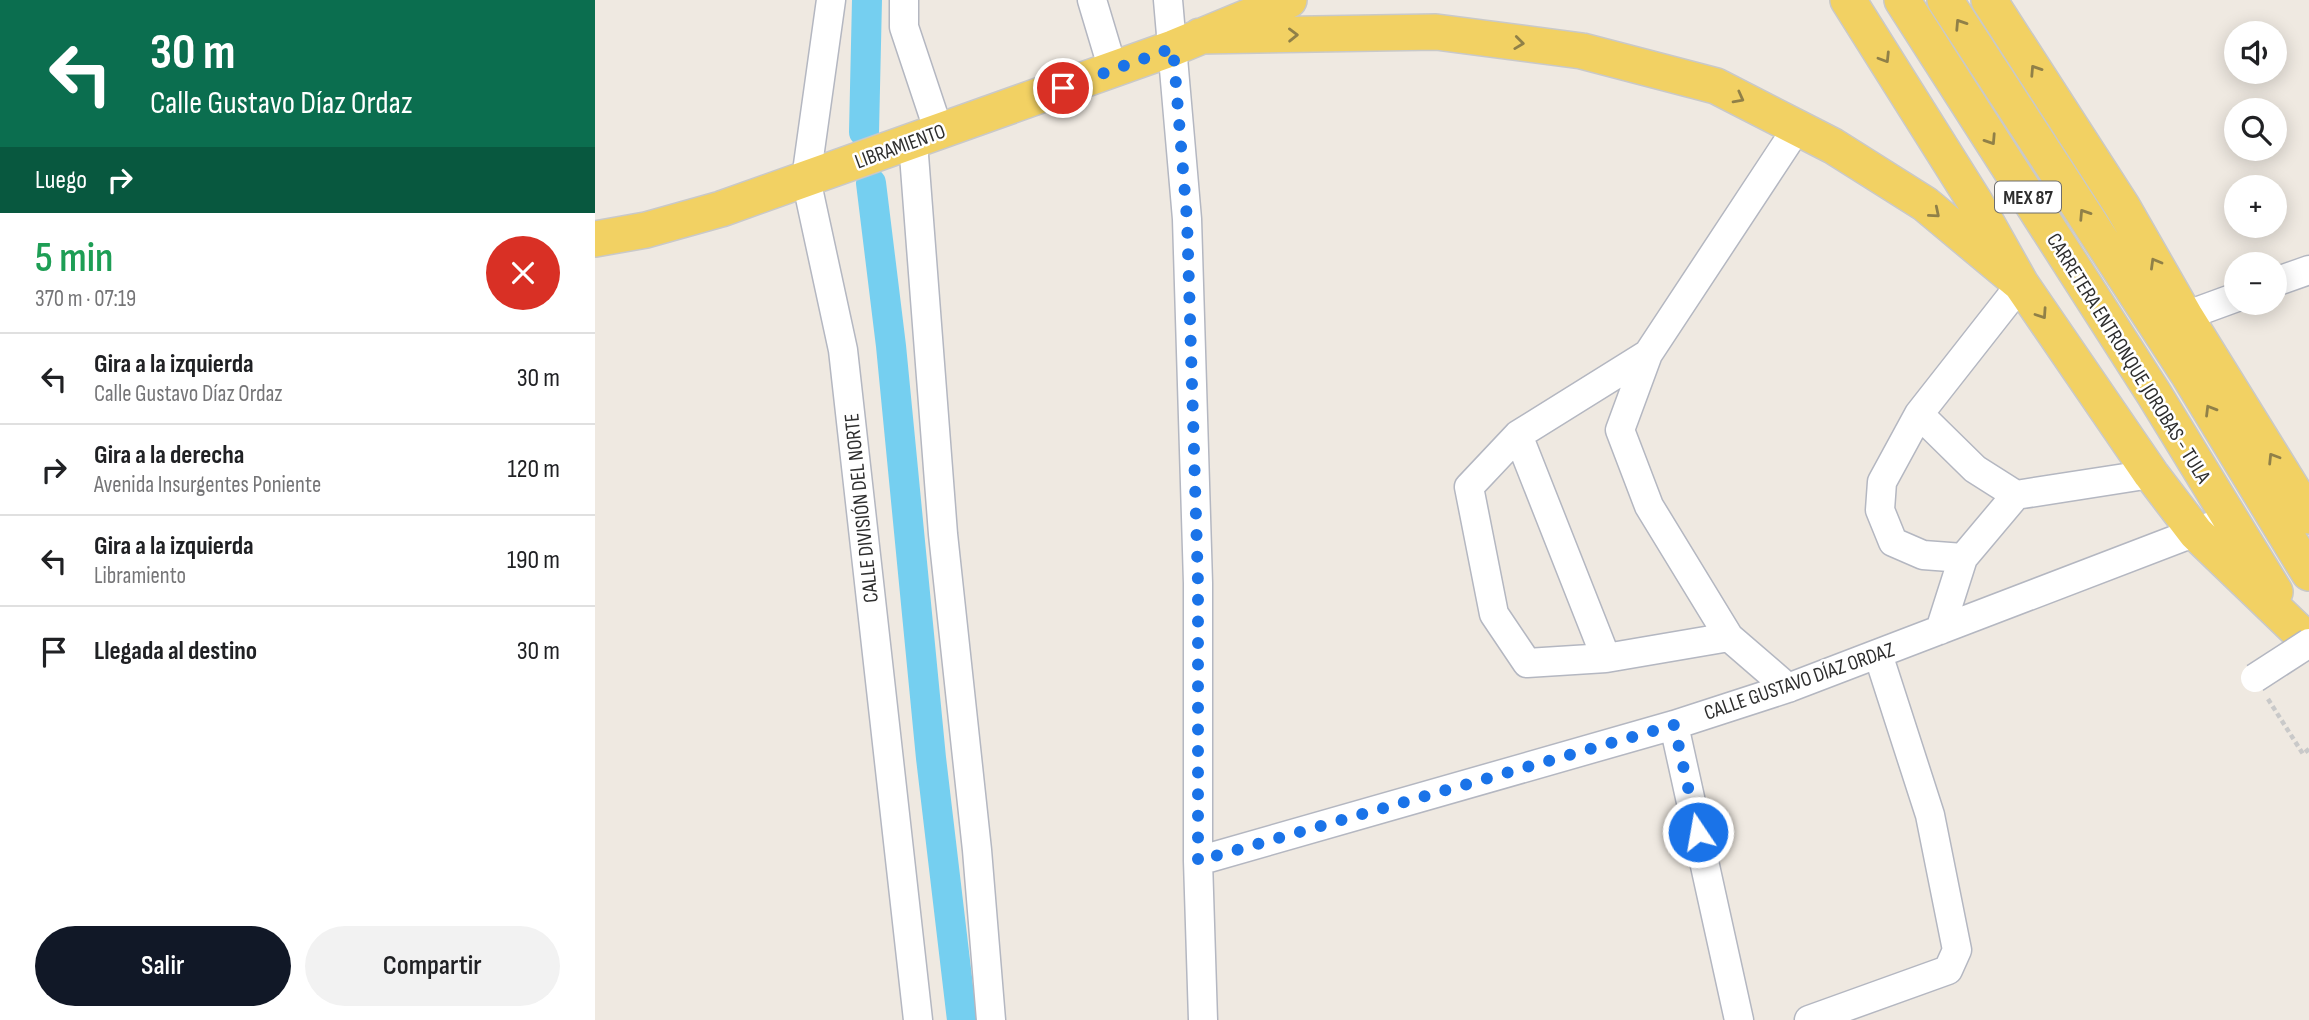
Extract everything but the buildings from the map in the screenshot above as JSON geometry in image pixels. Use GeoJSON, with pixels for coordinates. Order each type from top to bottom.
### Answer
{"type":"FeatureCollection","features":[{"type":"Feature","properties":{"kind":"main road","name":"LIBRAMIENTO"},"geometry":{"type":"LineString","coordinates":[[595,239],[646,230],[721,209],[1113,70],[1289,0]]}},
{"type":"Feature","properties":{"kind":"main road"},"geometry":{"type":"LineString","coordinates":[[1848,0],[1975,202],[2021,284],[2151,474],[2196,533],[2306,641]]}},
{"type":"Feature","properties":{"kind":"main road","name":"CARRETERA ENTRONQUE JOROBAS - TULA"},"geometry":{"type":"LineString","coordinates":[[1902,0],[2154,394],[2306,641]]}},
{"type":"Feature","properties":{"kind":"main road","name":"CARRETERA ENTRONQUE JOROBAS - TULA"},"geometry":{"type":"LineString","coordinates":[[1945,0],[2304,553]]}},
{"type":"Feature","properties":{"kind":"main road"},"geometry":{"type":"LineString","coordinates":[[1989,0],[2122,206],[2185,316],[2309,516]]}},
{"type":"Feature","properties":{"kind":"main road"},"geometry":{"type":"LineString","coordinates":[[1187,42],[1436,32],[1582,51],[1716,86],[1833,146],[1925,204],[2021,284]]}},
{"type":"Feature","properties":{"kind":"street","name":"CALLE DIVISIÓN DEL NORTE"},"geometry":{"type":"LineString","coordinates":[[831,0],[806,179],[843,350],[918,1020]]}},
{"type":"Feature","properties":{"kind":"street"},"geometry":{"type":"LineString","coordinates":[[904,0],[904,27],[926,137],[943,534],[977,850],[991,1020]]}},
{"type":"Feature","properties":{"kind":"street"},"geometry":{"type":"LineString","coordinates":[[1092,0],[1113,70]]}},
{"type":"Feature","properties":{"kind":"street"},"geometry":{"type":"LineString","coordinates":[[1168,0],[1187,42],[1187,219],[1198,583],[1198,861],[1203,1020]]}},
{"type":"Feature","properties":{"kind":"street"},"geometry":{"type":"LineString","coordinates":[[1788,688],[1729,637],[1649,506],[1620,430],[1648,354],[1797,128]]}},
{"type":"Feature","properties":{"kind":"street"},"geometry":{"type":"LineString","coordinates":[[2287,278],[2309,270]]}},
{"type":"Feature","properties":{"kind":"street"},"geometry":{"type":"LineString","coordinates":[[1963,558],[1923,555],[1893,542],[1880,510],[1882,482],[1919,414],[2021,284]]}},
{"type":"Feature","properties":{"kind":"street"},"geometry":{"type":"LineString","coordinates":[[2185,316],[2224,302]]}},
{"type":"Feature","properties":{"kind":"street"},"geometry":{"type":"LineString","coordinates":[[1648,354],[1518,435],[1469,486],[1494,614],[1527,663],[1606,658],[1729,637]]}},
{"type":"Feature","properties":{"kind":"street"},"geometry":{"type":"LineString","coordinates":[[1919,414],[1975,469],[2016,495]]}},
{"type":"Feature","properties":{"kind":"street"},"geometry":{"type":"LineString","coordinates":[[1518,435],[1606,658]]}},
{"type":"Feature","properties":{"kind":"street"},"geometry":{"type":"LineString","coordinates":[[1940,630],[1963,558],[2016,495],[2151,474]]}},
{"type":"Feature","properties":{"kind":"street","name":"CALLE GUSTAVO DÍAZ ORDAZ"},"geometry":{"type":"LineString","coordinates":[[1198,861],[1674,725],[1788,688],[2196,533],[2229,518]]}},
{"type":"Feature","properties":{"kind":"street"},"geometry":{"type":"LineString","coordinates":[[2255,678],[2306,641]]}},
{"type":"Feature","properties":{"kind":"street"},"geometry":{"type":"LineString","coordinates":[[1809,1020],[1948,970],[1957,950],[1930,815],[1878,654]]}},
{"type":"Feature","properties":{"kind":"street"},"geometry":{"type":"LineString","coordinates":[[1674,725],[1739,1020]]}},
{"type":"Feature","properties":{"kind":"path"},"geometry":{"type":"LineString","coordinates":[[2255,678],[2303,754],[2309,749]]}},
{"type":"Feature","properties":{"kind":"waterway"},"geometry":{"type":"LineString","coordinates":[[864,132],[867,0]]}},
{"type":"Feature","properties":{"kind":"waterway"},"geometry":{"type":"LineString","coordinates":[[871,183],[891,346],[931,758],[962,1020]]}},
{"type":"Feature","properties":{"kind":"route"},"geometry":{"type":"LineString","coordinates":[[1063,88],[1173,48],[1187,219],[1198,583],[1198,861],[1674,725],[1698,832]]}}]}
